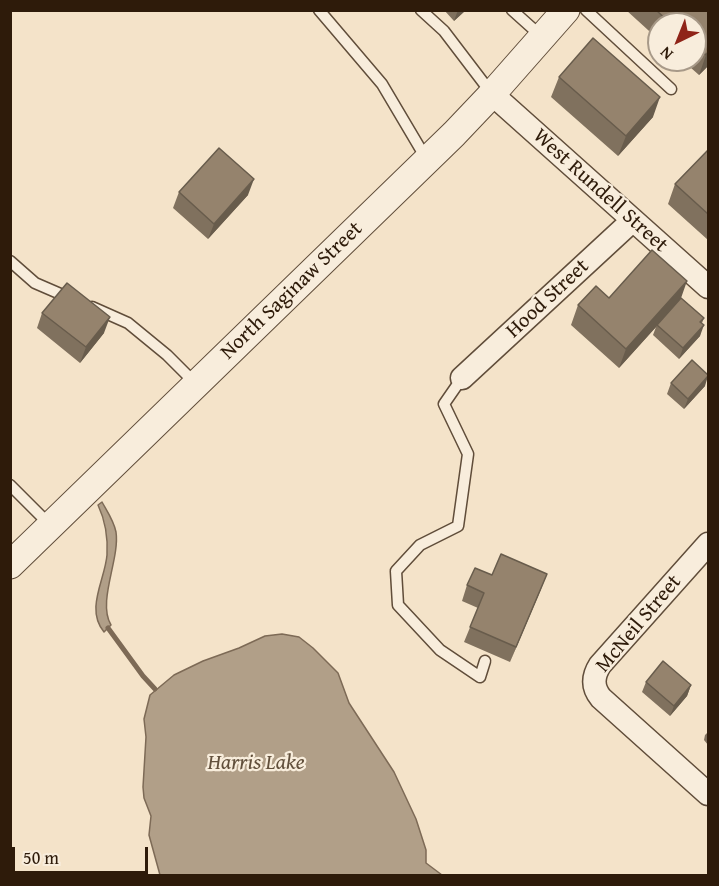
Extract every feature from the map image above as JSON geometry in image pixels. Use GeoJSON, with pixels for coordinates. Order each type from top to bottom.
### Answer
{"type":"FeatureCollection","features":[{"type":"Feature","properties":{"kind":"street","name":"North Saginaw Street"},"geometry":{"type":"LineString","coordinates":[[10,565],[427,160],[492,94],[566,10]]}},
{"type":"Feature","properties":{"kind":"street","name":"West Rundell Street"},"geometry":{"type":"LineString","coordinates":[[492,94],[708,287]]}},
{"type":"Feature","properties":{"kind":"street","name":"Hood Street"},"geometry":{"type":"LineString","coordinates":[[462,378],[633,220]]}},
{"type":"Feature","properties":{"kind":"street","name":"McNeil Street"},"geometry":{"type":"LineString","coordinates":[[708,544],[600,664],[594,679],[596,689],[602,698],[708,794]]}},
{"type":"Feature","properties":{"kind":"lane"},"geometry":{"type":"LineString","coordinates":[[320,10],[382,84],[427,160]]}},
{"type":"Feature","properties":{"kind":"lane"},"geometry":{"type":"LineString","coordinates":[[421,10],[444,31],[492,94]]}},
{"type":"Feature","properties":{"kind":"lane"},"geometry":{"type":"LineString","coordinates":[[512,10],[542,37]]}},
{"type":"Feature","properties":{"kind":"lane"},"geometry":{"type":"LineString","coordinates":[[586,10],[671,89]]}},
{"type":"Feature","properties":{"kind":"lane"},"geometry":{"type":"LineString","coordinates":[[10,261],[35,283],[128,323],[167,355],[196,384]]}},
{"type":"Feature","properties":{"kind":"lane"},"geometry":{"type":"LineString","coordinates":[[462,378],[444,404],[468,454],[458,526],[420,545],[396,571],[398,605],[440,650],[480,676],[485,661]]}},
{"type":"Feature","properties":{"kind":"lane"},"geometry":{"type":"LineString","coordinates":[[10,485],[51,526]]}},
{"type":"Feature","properties":{"kind":"water"},"geometry":{"type":"Polygon","coordinates":[[[102,502],[116,532],[115,555],[106,605],[111,625],[104,632],[96,614],[96,604],[107,555],[106,530],[98,505],[102,502]]]}},
{"type":"Feature","properties":{"kind":"water","name":"Harris Lake"},"geometry":{"type":"Polygon","coordinates":[[[282,634],[299,637],[338,673],[349,703],[394,772],[416,819],[426,850],[426,863],[442,875],[160,875],[149,835],[151,816],[144,798],[143,787],[146,737],[144,719],[150,695],[174,675],[203,661],[265,636],[282,634]]]}},
{"type":"Feature","properties":{"kind":"building"},"geometry":{"type":"Polygon","coordinates":[[[656,10],[708,10],[707,54],[707,12],[658,12],[656,10]]]}},
{"type":"Feature","properties":{"kind":"building"},"geometry":{"type":"Polygon","coordinates":[[[593,38],[660,97],[626,136],[559,77],[593,38]]]}},
{"type":"Feature","properties":{"kind":"building"},"geometry":{"type":"Polygon","coordinates":[[[219,148],[254,179],[214,224],[179,192],[219,148]]]}},
{"type":"Feature","properties":{"kind":"building"},"geometry":{"type":"Polygon","coordinates":[[[708,150],[708,214],[675,184],[708,150]]]}},
{"type":"Feature","properties":{"kind":"building"},"geometry":{"type":"Polygon","coordinates":[[[652,250],[687,281],[626,349],[578,305],[596,286],[609,298],[652,250]]]}},
{"type":"Feature","properties":{"kind":"building"},"geometry":{"type":"Polygon","coordinates":[[[67,283],[110,317],[86,347],[42,313],[67,283]]]}},
{"type":"Feature","properties":{"kind":"building"},"geometry":{"type":"Polygon","coordinates":[[[681,298],[704,318],[700,322],[704,325],[683,348],[657,325],[681,298]]]}},
{"type":"Feature","properties":{"kind":"building"},"geometry":{"type":"Polygon","coordinates":[[[692,360],[708,376],[688,399],[671,383],[692,360]]]}},
{"type":"Feature","properties":{"kind":"building"},"geometry":{"type":"Polygon","coordinates":[[[501,554],[547,574],[516,647],[470,627],[484,593],[467,585],[475,568],[492,575],[501,554]]]}},
{"type":"Feature","properties":{"kind":"building"},"geometry":{"type":"Polygon","coordinates":[[[663,661],[691,685],[674,706],[646,682],[663,661]]]}},
{"type":"Feature","properties":{"kind":"waterway"},"geometry":{"type":"LineString","coordinates":[[108,628],[155,689]]}}]}
